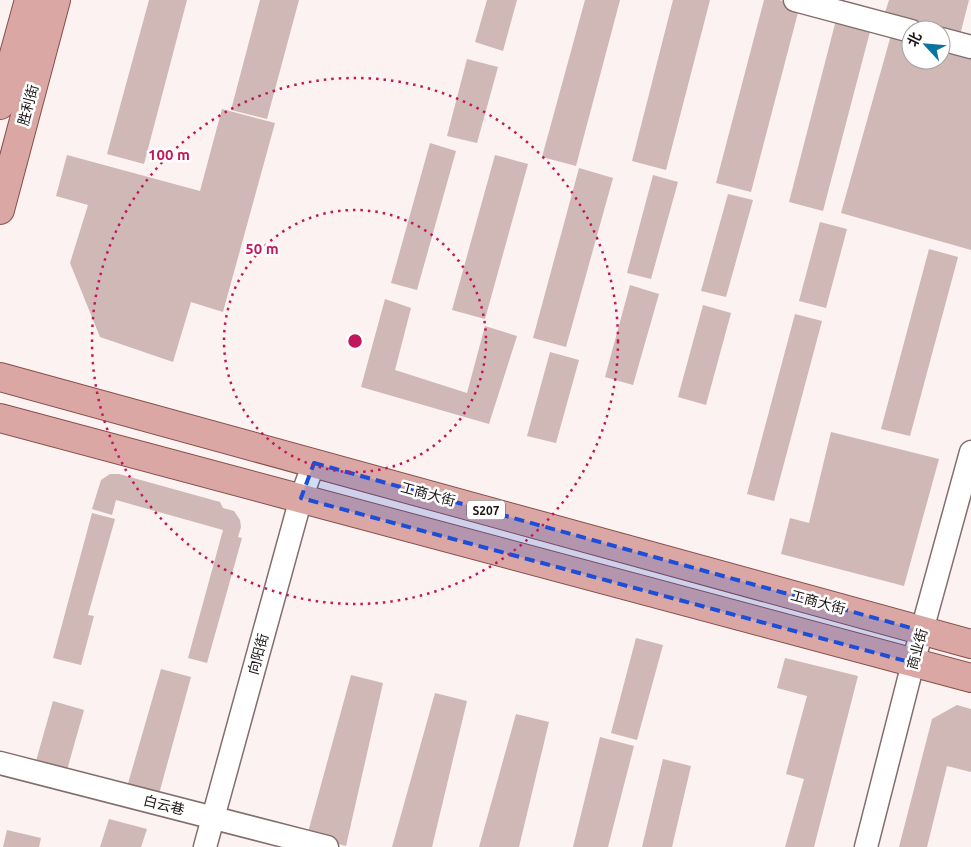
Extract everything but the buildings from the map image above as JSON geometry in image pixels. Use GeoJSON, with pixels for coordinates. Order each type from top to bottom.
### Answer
{"type":"FeatureCollection","features":[{"type":"Feature","properties":{"kind":"main road","name":"胜利街"},"geometry":{"type":"LineString","coordinates":[[0,105],[29,0]]}},
{"type":"Feature","properties":{"kind":"main road","name":"胜利街"},"geometry":{"type":"LineString","coordinates":[[0,210],[56,0]]}},
{"type":"Feature","properties":{"kind":"main road","name":"工商大街"},"geometry":{"type":"LineString","coordinates":[[0,377],[971,644]]}},
{"type":"Feature","properties":{"kind":"main road"},"geometry":{"type":"LineString","coordinates":[[0,418],[971,678]]}},
{"type":"Feature","properties":{"kind":"street"},"geometry":{"type":"LineString","coordinates":[[795,0],[901,28]]}},
{"type":"Feature","properties":{"kind":"street"},"geometry":{"type":"LineString","coordinates":[[951,42],[971,47]]}},
{"type":"Feature","properties":{"kind":"street","name":"商业街"},"geometry":{"type":"LineString","coordinates":[[866,847],[913,663],[971,452]]}},
{"type":"Feature","properties":{"kind":"street","name":"向阳街"},"geometry":{"type":"LineString","coordinates":[[205,847],[301,498],[314,463]]}},
{"type":"Feature","properties":{"kind":"street","name":"白云巷"},"geometry":{"type":"LineString","coordinates":[[0,763],[328,847]]}},
{"type":"Feature","properties":{"kind":"highlighted area"},"geometry":{"type":"Polygon","coordinates":[[[314,463],[922,631],[913,663],[301,498],[314,463]]]}}]}
